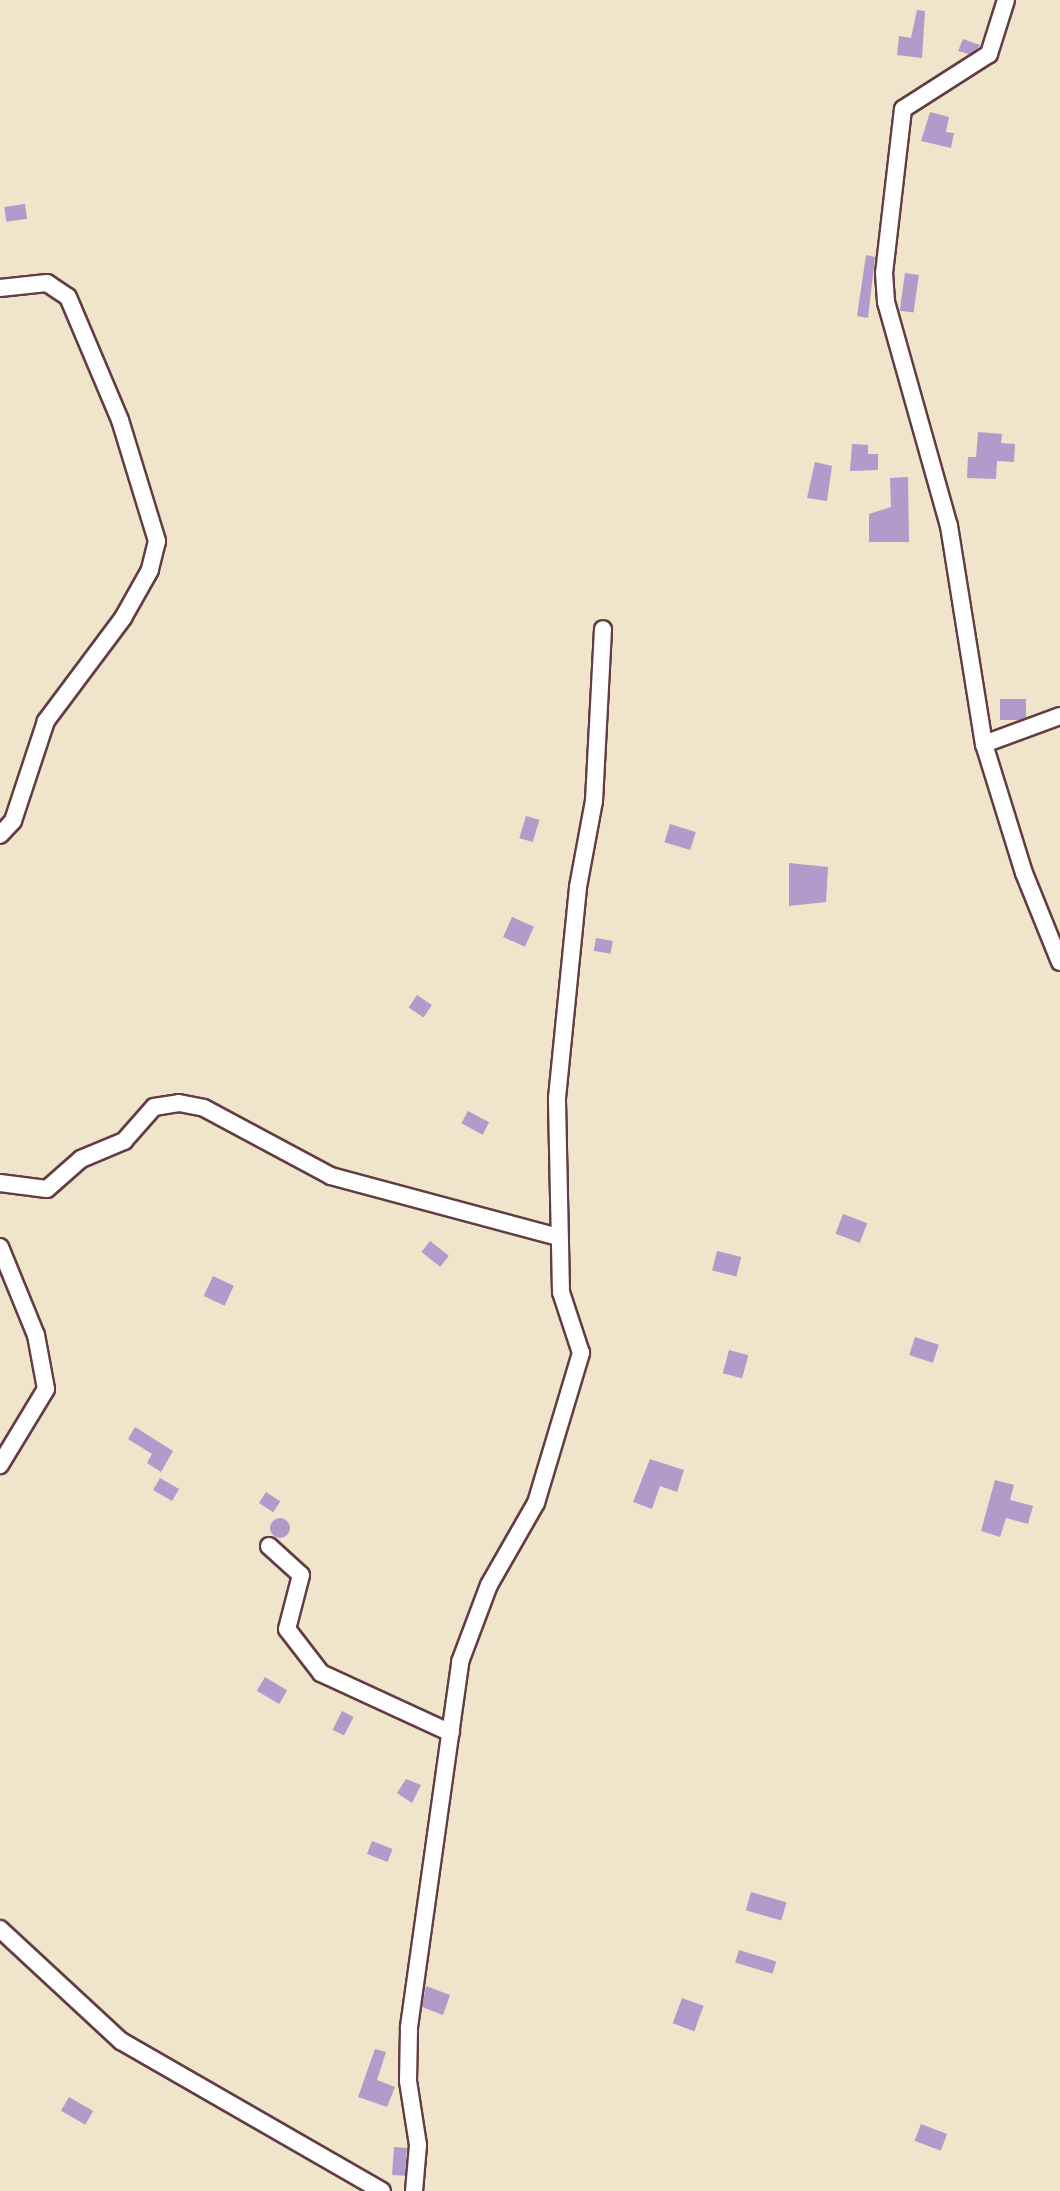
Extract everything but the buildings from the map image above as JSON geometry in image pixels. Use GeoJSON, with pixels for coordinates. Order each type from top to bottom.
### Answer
{"type":"FeatureCollection","features":[{"type":"Feature","properties":{"kind":"street"},"geometry":{"type":"LineString","coordinates":[[1006,0],[988,54],[903,109],[884,273],[886,302],[949,526],[984,744],[1024,873],[1060,962]]}},
{"type":"Feature","properties":{"kind":"street"},"geometry":{"type":"LineString","coordinates":[[0,288],[48,283],[68,297],[120,420],[157,541],[150,570],[123,618],[46,721],[13,820],[0,835]]}},
{"type":"Feature","properties":{"kind":"street"},"geometry":{"type":"LineString","coordinates":[[414,2191],[418,2145],[408,2081],[409,2027],[460,1662],[489,1585],[536,1503],[581,1353],[561,1292],[557,1098],[578,887],[594,801],[603,629]]}},
{"type":"Feature","properties":{"kind":"street"},"geometry":{"type":"LineString","coordinates":[[984,744],[1060,716]]}},
{"type":"Feature","properties":{"kind":"street"},"geometry":{"type":"LineString","coordinates":[[0,1183],[48,1189],[81,1159],[124,1141],[154,1107],[179,1103],[204,1108],[331,1176],[559,1237]]}},
{"type":"Feature","properties":{"kind":"street"},"geometry":{"type":"LineString","coordinates":[[0,1247],[36,1335],[46,1389],[0,1465]]}},
{"type":"Feature","properties":{"kind":"street"},"geometry":{"type":"LineString","coordinates":[[269,1546],[301,1575],[287,1629],[321,1673],[451,1734]]}},
{"type":"Feature","properties":{"kind":"street"},"geometry":{"type":"LineString","coordinates":[[0,1929],[121,2041],[382,2191]]}}]}
